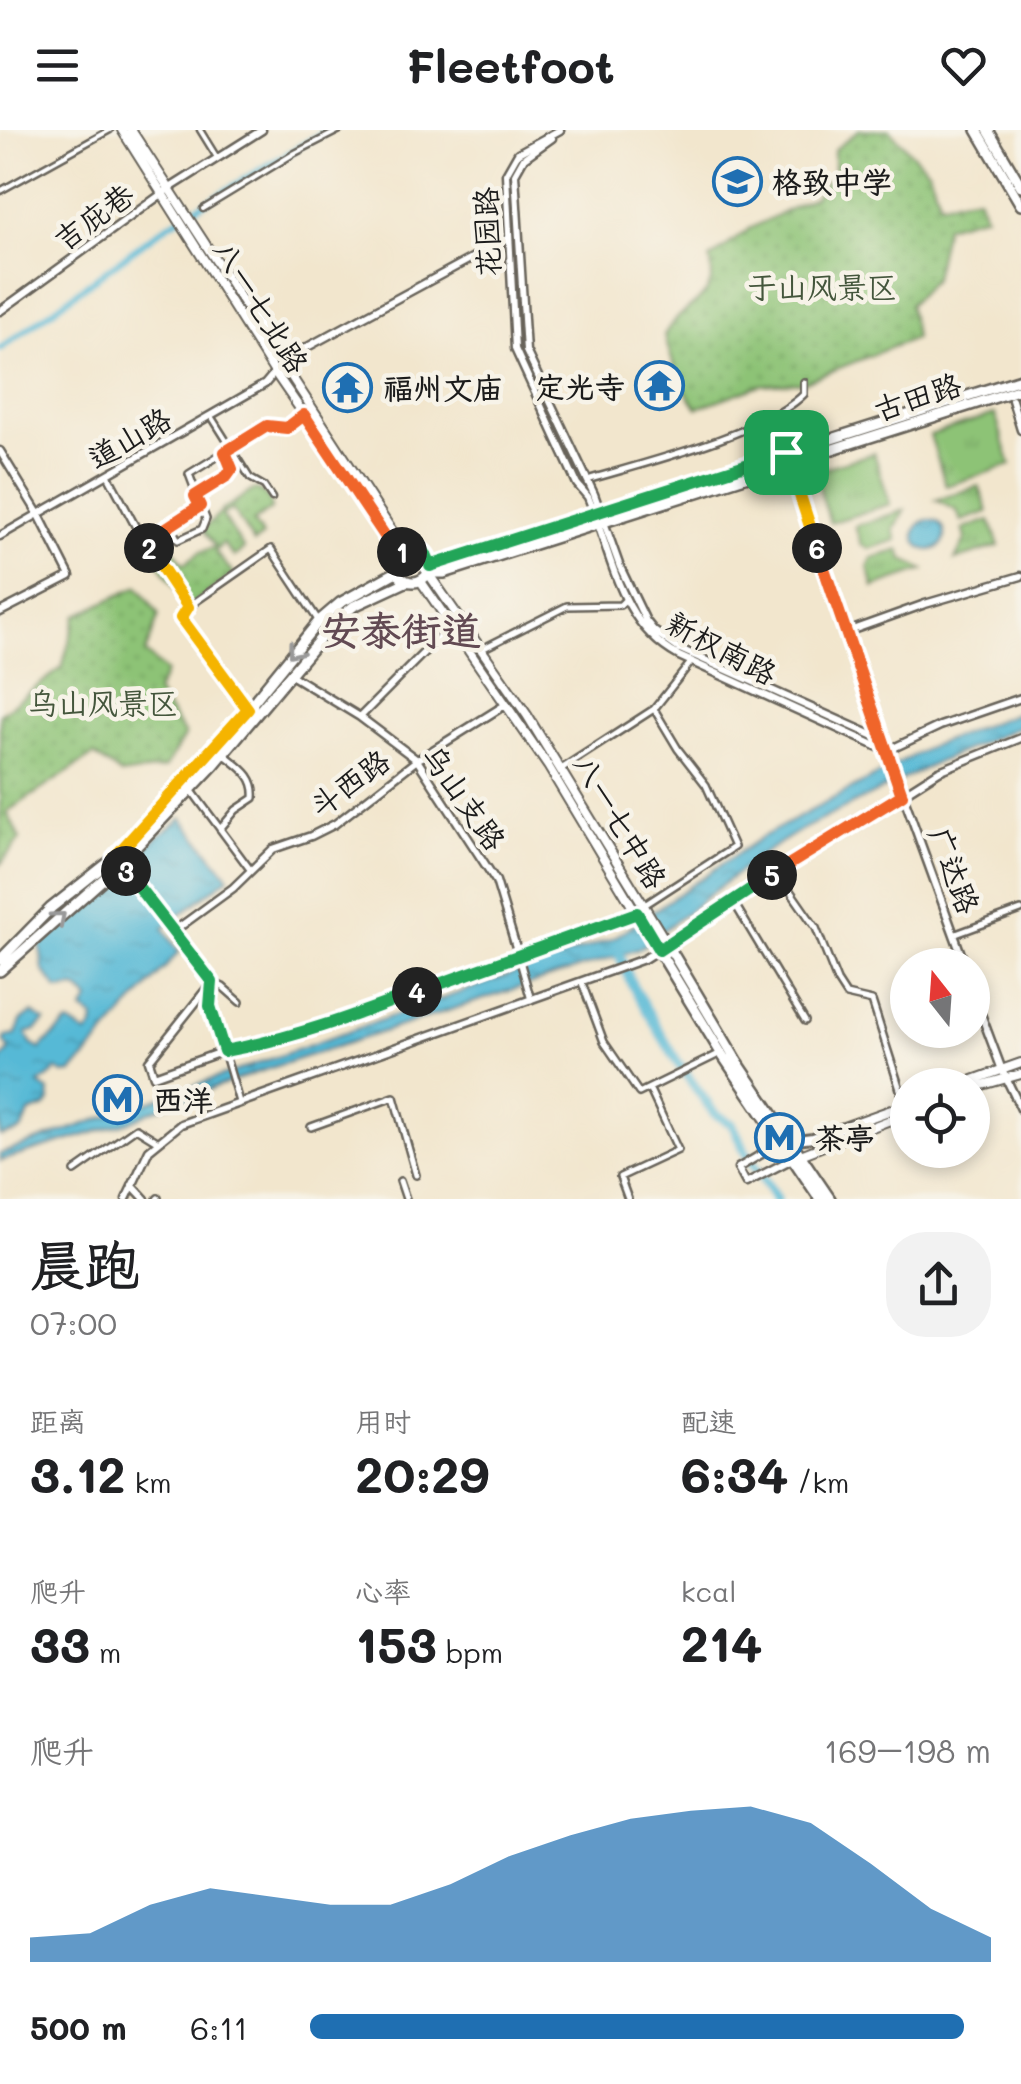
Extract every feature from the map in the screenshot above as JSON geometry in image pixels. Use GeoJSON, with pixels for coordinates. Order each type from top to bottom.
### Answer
{"type":"FeatureCollection","features":[{"type":"Feature","properties":{"kind":"main road","name":"八一七北路"},"geometry":{"type":"LineString","coordinates":[[122,130],[174,202],[304,415],[404,551]]}},
{"type":"Feature","properties":{"kind":"main road","name":"八一七北路"},"geometry":{"type":"LineString","coordinates":[[131,130],[166,190]]}},
{"type":"Feature","properties":{"kind":"main road"},"geometry":{"type":"LineString","coordinates":[[978,130],[1021,204]]}},
{"type":"Feature","properties":{"kind":"main road"},"geometry":{"type":"LineString","coordinates":[[988,130],[1021,186]]}},
{"type":"Feature","properties":{"kind":"main road"},"geometry":{"type":"LineString","coordinates":[[0,960],[51,908],[116,862],[318,622],[340,604],[398,571],[404,551],[396,537],[277,367]]}},
{"type":"Feature","properties":{"kind":"main road","name":"古田路"},"geometry":{"type":"LineString","coordinates":[[408,581],[426,573],[444,572],[786,452],[1021,379]]}},
{"type":"Feature","properties":{"kind":"main road","name":"古田路"},"geometry":{"type":"LineString","coordinates":[[599,517],[789,464],[1021,389]]}},
{"type":"Feature","properties":{"kind":"main road"},"geometry":{"type":"LineString","coordinates":[[404,551],[424,551],[426,573]]}},
{"type":"Feature","properties":{"kind":"main road"},"geometry":{"type":"LineString","coordinates":[[0,972],[224,754],[335,621],[354,606],[408,581],[398,571]]}},
{"type":"Feature","properties":{"kind":"main road","name":"八一七中路"},"geometry":{"type":"LineString","coordinates":[[426,573],[450,626],[641,909]]}},
{"type":"Feature","properties":{"kind":"main road","name":"八一七中路"},"geometry":{"type":"LineString","coordinates":[[426,573],[562,769],[662,944],[787,1141]]}},
{"type":"Feature","properties":{"kind":"main road","name":"八一七中路"},"geometry":{"type":"LineString","coordinates":[[662,944],[721,1053],[830,1199]]}},
{"type":"Feature","properties":{"kind":"main road"},"geometry":{"type":"LineString","coordinates":[[990,1080],[1021,1063]]}},
{"type":"Feature","properties":{"kind":"main road"},"geometry":{"type":"LineString","coordinates":[[990,1078],[1021,1074]]}},
{"type":"Feature","properties":{"kind":"main road"},"geometry":{"type":"LineString","coordinates":[[787,1141],[813,1138],[890,1113]]}},
{"type":"Feature","properties":{"kind":"main road"},"geometry":{"type":"LineString","coordinates":[[798,1156],[890,1115]]}},
{"type":"Feature","properties":{"kind":"main road","name":"八一七中路"},"geometry":{"type":"LineString","coordinates":[[798,1156],[820,1199]]}},
{"type":"Feature","properties":{"kind":"street"},"geometry":{"type":"LineString","coordinates":[[0,191],[110,130]]}},
{"type":"Feature","properties":{"kind":"street"},"geometry":{"type":"LineString","coordinates":[[200,130],[217,157]]}},
{"type":"Feature","properties":{"kind":"street","name":"吉庇巷"},"geometry":{"type":"LineString","coordinates":[[0,310],[166,190],[262,130]]}},
{"type":"Feature","properties":{"kind":"street"},"geometry":{"type":"LineString","coordinates":[[203,208],[340,130]]}},
{"type":"Feature","properties":{"kind":"street","name":"花园路"},"geometry":{"type":"LineString","coordinates":[[562,130],[518,153],[506,174],[514,345],[577,484],[599,517]]}},
{"type":"Feature","properties":{"kind":"street","name":"花园路"},"geometry":{"type":"LineString","coordinates":[[562,130],[524,158],[515,174],[523,324],[528,358],[587,480]]}},
{"type":"Feature","properties":{"kind":"street","name":"道山路"},"geometry":{"type":"LineString","coordinates":[[0,536],[265,384],[277,367],[507,240]]}},
{"type":"Feature","properties":{"kind":"street"},"geometry":{"type":"LineString","coordinates":[[599,517],[587,480],[671,455],[768,419],[793,406],[804,394],[804,382]]}},
{"type":"Feature","properties":{"kind":"street"},"geometry":{"type":"LineString","coordinates":[[1012,400],[1021,430]]}},
{"type":"Feature","properties":{"kind":"street"},"geometry":{"type":"LineString","coordinates":[[171,527],[178,540],[202,529],[206,519],[189,474],[267,426],[287,428],[304,415]]}},
{"type":"Feature","properties":{"kind":"street"},"geometry":{"type":"LineString","coordinates":[[195,496],[232,469],[210,416]]}},
{"type":"Feature","properties":{"kind":"street"},"geometry":{"type":"LineString","coordinates":[[227,450],[272,498]]}},
{"type":"Feature","properties":{"kind":"street"},"geometry":{"type":"LineString","coordinates":[[0,451],[70,576],[0,612]]}},
{"type":"Feature","properties":{"kind":"street","name":"广达路"},"geometry":{"type":"LineString","coordinates":[[786,452],[844,633],[960,948]]}},
{"type":"Feature","properties":{"kind":"street"},"geometry":{"type":"LineString","coordinates":[[108,476],[188,607]]}},
{"type":"Feature","properties":{"kind":"street"},"geometry":{"type":"LineString","coordinates":[[145,542],[200,506]]}},
{"type":"Feature","properties":{"kind":"street","name":"新权南路"},"geometry":{"type":"LineString","coordinates":[[599,517],[626,599],[649,636],[888,755]]}},
{"type":"Feature","properties":{"kind":"street","name":"新权南路"},"geometry":{"type":"LineString","coordinates":[[599,517],[646,621],[664,640],[693,659],[883,740]]}},
{"type":"Feature","properties":{"kind":"street"},"geometry":{"type":"LineString","coordinates":[[248,709],[181,618],[188,607],[271,549],[318,622]]}},
{"type":"Feature","properties":{"kind":"street"},"geometry":{"type":"LineString","coordinates":[[844,633],[1021,576]]}},
{"type":"Feature","properties":{"kind":"street"},"geometry":{"type":"LineString","coordinates":[[480,651],[567,606],[620,605],[626,599]]}},
{"type":"Feature","properties":{"kind":"street"},"geometry":{"type":"LineString","coordinates":[[360,717],[450,626]]}},
{"type":"Feature","properties":{"kind":"street"},"geometry":{"type":"LineString","coordinates":[[562,769],[654,709],[693,659]]}},
{"type":"Feature","properties":{"kind":"street","name":"乌山支路"},"geometry":{"type":"LineString","coordinates":[[291,675],[360,717],[418,760],[496,880],[531,1000]]}},
{"type":"Feature","properties":{"kind":"street"},"geometry":{"type":"LineString","coordinates":[[888,755],[940,726],[1021,698]]}},
{"type":"Feature","properties":{"kind":"street","name":"斗西路"},"geometry":{"type":"LineString","coordinates":[[174,931],[232,888],[249,868],[281,844],[335,824],[418,760],[505,705]]}},
{"type":"Feature","properties":{"kind":"street"},"geometry":{"type":"LineString","coordinates":[[212,982],[149,1062],[154,1076],[224,1051],[309,1031],[641,909],[734,847],[706,786],[678,750],[654,709]]}},
{"type":"Feature","properties":{"kind":"street"},"geometry":{"type":"LineString","coordinates":[[126,1199],[157,1141],[181,1124],[632,965],[901,791],[939,770],[1021,738]]}},
{"type":"Feature","properties":{"kind":"street"},"geometry":{"type":"LineString","coordinates":[[220,829],[236,810],[254,798],[255,789],[252,777],[224,754]]}},
{"type":"Feature","properties":{"kind":"street"},"geometry":{"type":"LineString","coordinates":[[190,789],[249,868]]}},
{"type":"Feature","properties":{"kind":"street"},"geometry":{"type":"LineString","coordinates":[[116,862],[129,873],[212,982],[240,1002]]}},
{"type":"Feature","properties":{"kind":"street"},"geometry":{"type":"LineString","coordinates":[[777,872],[816,928],[846,994],[872,1001],[894,1068]]}},
{"type":"Feature","properties":{"kind":"street"},"geometry":{"type":"LineString","coordinates":[[733,901],[805,1020]]}},
{"type":"Feature","properties":{"kind":"street"},"geometry":{"type":"LineString","coordinates":[[956,934],[1021,910]]}},
{"type":"Feature","properties":{"kind":"street"},"geometry":{"type":"LineString","coordinates":[[212,982],[210,1006],[239,1102]]}},
{"type":"Feature","properties":{"kind":"street"},"geometry":{"type":"LineString","coordinates":[[582,983],[604,1042],[639,1093],[721,1053]]}},
{"type":"Feature","properties":{"kind":"street"},"geometry":{"type":"LineString","coordinates":[[990,1037],[1021,1109]]}},
{"type":"Feature","properties":{"kind":"street"},"geometry":{"type":"LineString","coordinates":[[628,1199],[620,1177],[678,1150],[650,1090]]}},
{"type":"Feature","properties":{"kind":"street"},"geometry":{"type":"LineString","coordinates":[[311,1126],[394,1097],[416,1176]]}},
{"type":"Feature","properties":{"kind":"street"},"geometry":{"type":"LineString","coordinates":[[74,1171],[136,1128],[157,1141]]}},
{"type":"Feature","properties":{"kind":"street"},"geometry":{"type":"LineString","coordinates":[[787,1141],[738,1168],[746,1184],[798,1156]]}},
{"type":"Feature","properties":{"kind":"street"},"geometry":{"type":"LineString","coordinates":[[400,1181],[406,1199]]}},
{"type":"Feature","properties":{"kind":"street"},"geometry":{"type":"LineString","coordinates":[[131,1184],[144,1199]]}},
{"type":"Feature","properties":{"kind":"green space","name":"于山风景区"},"geometry":{"type":"Polygon","coordinates":[[[859,130],[889,130],[929,171],[940,203],[978,196],[985,215],[945,226],[934,278],[909,305],[915,338],[804,382],[760,385],[697,408],[678,379],[664,335],[705,293],[712,273],[710,259],[749,229],[814,197],[834,173],[834,150],[859,130]]]}},
{"type":"Feature","properties":{"kind":"green space"},"geometry":{"type":"Polygon","coordinates":[[[995,414],[1011,465],[946,486],[930,435],[995,414]]]}},
{"type":"Feature","properties":{"kind":"green space"},"geometry":{"type":"Polygon","coordinates":[[[874,453],[890,504],[830,523],[814,471],[874,453]]]}},
{"type":"Feature","properties":{"kind":"green space"},"geometry":{"type":"Polygon","coordinates":[[[979,486],[988,512],[961,521],[957,511],[936,500],[979,486]]]}},
{"type":"Feature","properties":{"kind":"green space"},"geometry":{"type":"Polygon","coordinates":[[[255,489],[271,505],[253,522],[263,536],[254,543],[232,509],[222,515],[244,549],[234,557],[223,543],[215,552],[234,574],[188,607],[157,560],[173,549],[184,564],[215,547],[203,529],[225,508],[255,489]]]}},
{"type":"Feature","properties":{"kind":"green space"},"geometry":{"type":"Polygon","coordinates":[[[905,510],[894,530],[897,540],[869,549],[861,544],[855,526],[905,510]]]}},
{"type":"Feature","properties":{"kind":"green space"},"geometry":{"type":"Polygon","coordinates":[[[990,520],[999,546],[955,560],[966,538],[963,529],[990,520]]]}},
{"type":"Feature","properties":{"kind":"green space"},"geometry":{"type":"Polygon","coordinates":[[[900,550],[903,559],[924,570],[874,587],[868,567],[872,558],[900,550]]]}},
{"type":"Feature","properties":{"kind":"green space","name":"乌山风景区"},"geometry":{"type":"Polygon","coordinates":[[[138,586],[159,615],[145,653],[166,672],[156,692],[185,735],[165,768],[121,775],[94,755],[7,812],[20,839],[0,865],[0,714],[62,668],[76,616],[138,586]]]}},
{"type":"Feature","properties":{"kind":"water"},"geometry":{"type":"Polygon","coordinates":[[[930,520],[941,524],[945,535],[941,546],[930,550],[919,546],[915,535],[919,524],[930,520]]]}},
{"type":"Feature","properties":{"kind":"water"},"geometry":{"type":"Polygon","coordinates":[[[1021,711],[1021,726],[801,830],[761,855],[639,949],[258,1072],[129,1122],[0,1161],[0,1154],[612,939],[762,837],[931,746],[1021,711]]]}},
{"type":"Feature","properties":{"kind":"water"},"geometry":{"type":"Polygon","coordinates":[[[182,818],[229,877],[163,928],[179,952],[72,1073],[57,1070],[39,1084],[49,1091],[46,1107],[29,1113],[20,1131],[0,1136],[0,1060],[10,1050],[4,1041],[6,1037],[16,1035],[21,1021],[32,1013],[45,1021],[26,1033],[31,1044],[40,1049],[66,1024],[87,1034],[93,1027],[94,1018],[83,1010],[90,1000],[76,988],[58,990],[43,970],[40,944],[117,876],[125,876],[136,867],[130,859],[182,818]]]}},
{"type":"Feature","properties":{"kind":"waterway"},"geometry":{"type":"LineString","coordinates":[[0,349],[169,224],[327,130]]}},
{"type":"Feature","properties":{"kind":"waterway"},"geometry":{"type":"LineString","coordinates":[[616,947],[632,985],[678,1063],[714,1113],[732,1124],[776,1199]]}},
{"type":"Feature","properties":{"kind":"place","name":"格致中学"},"geometry":{"type":"Point","coordinates":[737,181]}},
{"type":"Feature","properties":{"kind":"place","name":"定光寺"},"geometry":{"type":"Point","coordinates":[660,386]}},
{"type":"Feature","properties":{"kind":"place","name":"福州文庙"},"geometry":{"type":"Point","coordinates":[348,387]}},
{"type":"Feature","properties":{"kind":"place","name":"西洋"},"geometry":{"type":"Point","coordinates":[118,1099]}},
{"type":"Feature","properties":{"kind":"place","name":"茶亭"},"geometry":{"type":"Point","coordinates":[780,1137]}},
{"type":"Feature","properties":{"kind":"district","name":"安泰街道"},"geometry":{"type":"Point","coordinates":[401,629]}},
{"type":"Feature","properties":{"kind":"route"},"geometry":{"type":"LineString","coordinates":[[304,415],[389,542],[400,554],[409,548],[420,548],[428,555],[430,566],[786,452],[844,633],[902,795],[659,950],[637,913],[309,1031],[224,1051],[210,1006],[212,982],[138,883],[114,858],[248,709],[181,618],[188,607],[145,542],[200,506],[195,496],[227,476],[232,469],[225,452],[267,426],[287,428],[304,415]]}}]}
